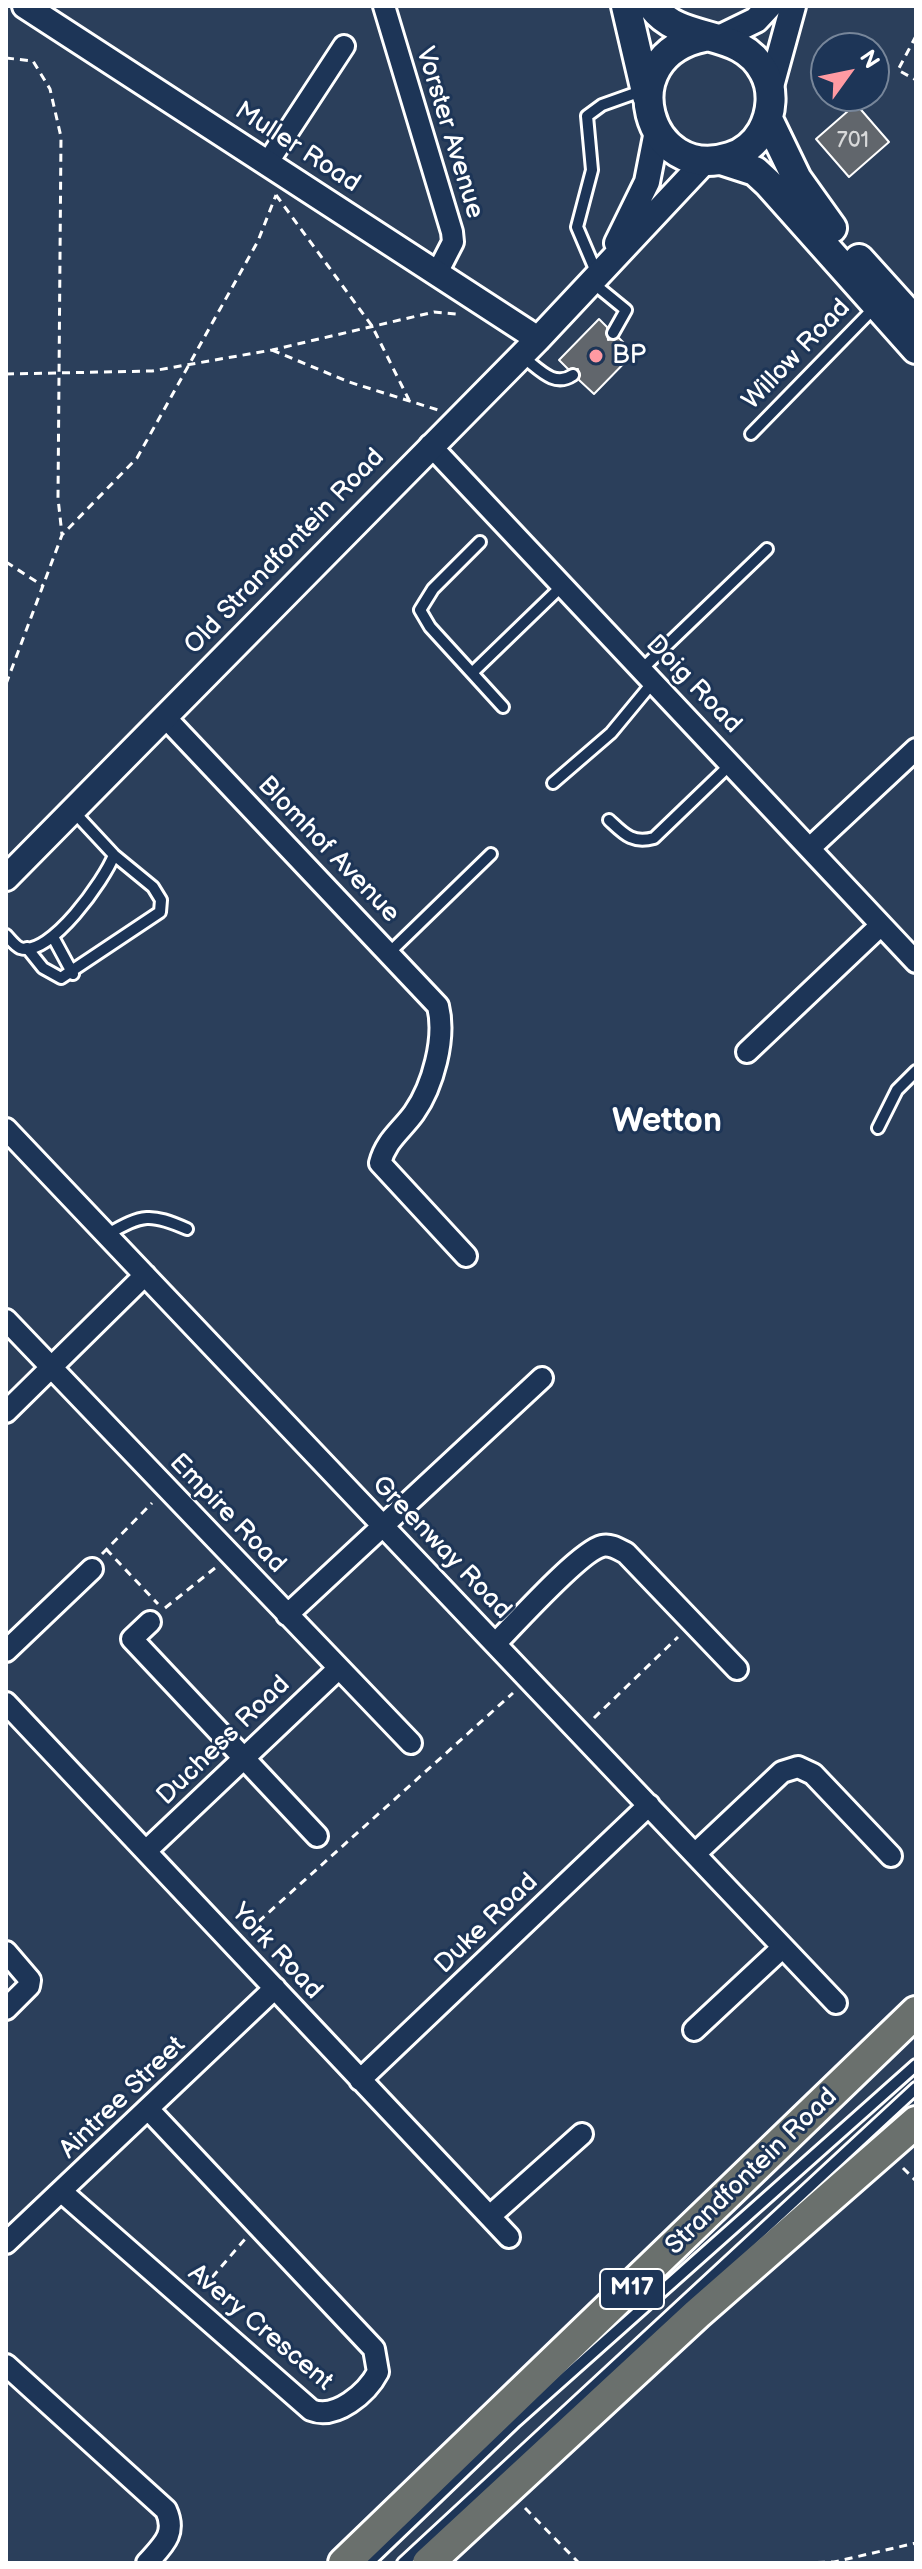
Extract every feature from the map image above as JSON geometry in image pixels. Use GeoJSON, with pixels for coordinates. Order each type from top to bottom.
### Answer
{"type":"FeatureCollection","features":[{"type":"Feature","properties":{"kind":"main road"},"geometry":{"type":"LineString","coordinates":[[626,6],[657,131],[677,152],[755,171],[916,349]]}},
{"type":"Feature","properties":{"kind":"main road"},"geometry":{"type":"LineString","coordinates":[[652,6],[678,29],[747,50],[766,75],[770,90],[768,119],[750,146],[713,160]]}},
{"type":"Feature","properties":{"kind":"main road"},"geometry":{"type":"LineString","coordinates":[[647,93],[665,56],[690,40],[712,38]]}},
{"type":"Feature","properties":{"kind":"main road"},"geometry":{"type":"LineString","coordinates":[[768,119],[808,197],[916,322]]}},
{"type":"Feature","properties":{"kind":"main road","name":"Strandfontein Road"},"geometry":{"type":"LineString","coordinates":[[344,2563],[916,2012]]}},
{"type":"Feature","properties":{"kind":"main road","name":"M17"},"geometry":{"type":"LineString","coordinates":[[428,2563],[697,2314],[916,2122]]}},
{"type":"Feature","properties":{"kind":"street","name":"Muller Road"},"geometry":{"type":"LineString","coordinates":[[25,6],[437,273],[530,347]]}},
{"type":"Feature","properties":{"kind":"street","name":"Vorster Avenue"},"geometry":{"type":"LineString","coordinates":[[384,6],[452,232],[453,242],[437,273]]}},
{"type":"Feature","properties":{"kind":"street"},"geometry":{"type":"LineString","coordinates":[[712,38],[756,20],[769,6]]}},
{"type":"Feature","properties":{"kind":"street"},"geometry":{"type":"LineString","coordinates":[[770,90],[793,6]]}},
{"type":"Feature","properties":{"kind":"street"},"geometry":{"type":"LineString","coordinates":[[268,162],[344,46]]}},
{"type":"Feature","properties":{"kind":"street","name":"Old Strandfontein Road"},"geometry":{"type":"LineString","coordinates":[[597,274],[647,182],[657,131]]}},
{"type":"Feature","properties":{"kind":"street","name":"Old Strandfontein Road"},"geometry":{"type":"LineString","coordinates":[[6,878],[530,347],[597,274],[713,160]]}},
{"type":"Feature","properties":{"kind":"street","name":"Doig Road"},"geometry":{"type":"LineString","coordinates":[[430,445],[916,962]]}},
{"type":"Feature","properties":{"kind":"street","name":"Blomhof Avenue"},"geometry":{"type":"LineString","coordinates":[[164,716],[434,1000],[440,1014],[432,1072],[424,1095],[412,1116],[388,1141],[380,1163],[466,1256]]}},
{"type":"Feature","properties":{"kind":"street"},"geometry":{"type":"LineString","coordinates":[[811,847],[916,749]]}},
{"type":"Feature","properties":{"kind":"street"},"geometry":{"type":"LineString","coordinates":[[747,1052],[881,925]]}},
{"type":"Feature","properties":{"kind":"street","name":"Greenway Road"},"geometry":{"type":"LineString","coordinates":[[6,1129],[836,2003]]}},
{"type":"Feature","properties":{"kind":"street"},"geometry":{"type":"LineString","coordinates":[[6,1412],[145,1275]]}},
{"type":"Feature","properties":{"kind":"street","name":"Empire Road"},"geometry":{"type":"LineString","coordinates":[[6,1320],[411,1743]]}},
{"type":"Feature","properties":{"kind":"street"},"geometry":{"type":"LineString","coordinates":[[287,1615],[542,1378]]}},
{"type":"Feature","properties":{"kind":"street"},"geometry":{"type":"LineString","coordinates":[[496,1643],[582,1559],[603,1546],[626,1553],[737,1669]]}},
{"type":"Feature","properties":{"kind":"street"},"geometry":{"type":"LineString","coordinates":[[6,1651],[92,1569]]}},
{"type":"Feature","properties":{"kind":"street"},"geometry":{"type":"LineString","coordinates":[[157,1616],[132,1639],[317,1836]]}},
{"type":"Feature","properties":{"kind":"street","name":"Duchess Road"},"geometry":{"type":"LineString","coordinates":[[146,1851],[338,1669]]}},
{"type":"Feature","properties":{"kind":"street","name":"York Road"},"geometry":{"type":"LineString","coordinates":[[6,1703],[509,2237]]}},
{"type":"Feature","properties":{"kind":"street"},"geometry":{"type":"LineString","coordinates":[[696,1853],[782,1772],[798,1767],[813,1774],[891,1856]]}},
{"type":"Feature","properties":{"kind":"street","name":"Duke Road"},"geometry":{"type":"LineString","coordinates":[[360,2080],[649,1805]]}},
{"type":"Feature","properties":{"kind":"street"},"geometry":{"type":"LineString","coordinates":[[694,2030],[783,1947]]}},
{"type":"Feature","properties":{"kind":"street"},"geometry":{"type":"LineString","coordinates":[[6,1952],[30,1980],[29,1986],[6,2009]]}},
{"type":"Feature","properties":{"kind":"street","name":"Aintree Street"},"geometry":{"type":"LineString","coordinates":[[6,2243],[275,1988]]}},
{"type":"Feature","properties":{"kind":"street","name":"Avery Crescent"},"geometry":{"type":"LineString","coordinates":[[62,2192],[315,2412],[338,2411],[376,2376],[379,2364],[374,2349],[149,2110]]}},
{"type":"Feature","properties":{"kind":"street"},"geometry":{"type":"LineString","coordinates":[[490,2216],[582,2134]]}},
{"type":"Feature","properties":{"kind":"street"},"geometry":{"type":"LineString","coordinates":[[6,2365],[166,2510],[172,2528],[168,2539],[147,2563]]}},
{"type":"Feature","properties":{"kind":"lane"},"geometry":{"type":"LineString","coordinates":[[613,333],[626,310],[597,274],[577,227],[592,170],[587,116],[602,105],[647,93]]}},
{"type":"Feature","properties":{"kind":"lane","name":"Willow Road"},"geometry":{"type":"LineString","coordinates":[[751,434],[875,307]]}},
{"type":"Feature","properties":{"kind":"lane"},"geometry":{"type":"LineString","coordinates":[[530,347],[554,380],[566,380],[573,375]]}},
{"type":"Feature","properties":{"kind":"lane"},"geometry":{"type":"LineString","coordinates":[[480,542],[433,589],[420,610],[430,627],[474,671],[503,707]]}},
{"type":"Feature","properties":{"kind":"lane"},"geometry":{"type":"LineString","coordinates":[[553,783],[611,733],[648,675],[767,549]]}},
{"type":"Feature","properties":{"kind":"lane"},"geometry":{"type":"LineString","coordinates":[[474,671],[563,585]]}},
{"type":"Feature","properties":{"kind":"lane"},"geometry":{"type":"LineString","coordinates":[[609,820],[629,838],[641,842],[654,838],[732,763]]}},
{"type":"Feature","properties":{"kind":"lane"},"geometry":{"type":"LineString","coordinates":[[27,948],[54,977],[73,974],[160,912],[161,900],[153,887],[114,855],[72,810]]}},
{"type":"Feature","properties":{"kind":"lane"},"geometry":{"type":"LineString","coordinates":[[389,953],[491,854]]}},
{"type":"Feature","properties":{"kind":"lane"},"geometry":{"type":"LineString","coordinates":[[6,935],[19,947],[27,948],[53,937],[97,888],[114,855]]}},
{"type":"Feature","properties":{"kind":"lane"},"geometry":{"type":"LineString","coordinates":[[53,937],[73,974]]}},
{"type":"Feature","properties":{"kind":"lane"},"geometry":{"type":"LineString","coordinates":[[878,1128],[897,1090],[916,1071]]}},
{"type":"Feature","properties":{"kind":"lane"},"geometry":{"type":"LineString","coordinates":[[108,1234],[135,1219],[147,1217],[160,1217],[187,1229]]}},
{"type":"Feature","properties":{"kind":"lane"},"geometry":{"type":"LineString","coordinates":[[368,2563],[516,2421],[916,2065]]}},
{"type":"Feature","properties":{"kind":"lane"},"geometry":{"type":"LineString","coordinates":[[403,2563],[916,2088]]}},
{"type":"Feature","properties":{"kind":"path"},"geometry":{"type":"LineString","coordinates":[[916,36],[898,70],[916,80]]}},
{"type":"Feature","properties":{"kind":"path"},"geometry":{"type":"LineString","coordinates":[[6,58],[33,61],[50,89],[61,137],[58,249],[62,373],[58,498],[62,535]]}},
{"type":"Feature","properties":{"kind":"path"},"geometry":{"type":"LineString","coordinates":[[6,684],[62,535],[137,458],[258,241],[276,195],[372,326],[409,400]]}},
{"type":"Feature","properties":{"kind":"path"},"geometry":{"type":"LineString","coordinates":[[6,374],[152,371],[272,350],[434,312],[456,314]]}},
{"type":"Feature","properties":{"kind":"path"},"geometry":{"type":"LineString","coordinates":[[272,350],[349,382],[442,411]]}},
{"type":"Feature","properties":{"kind":"path"},"geometry":{"type":"LineString","coordinates":[[6,562],[44,586]]}},
{"type":"Feature","properties":{"kind":"path"},"geometry":{"type":"LineString","coordinates":[[167,1489],[106,1549],[157,1616],[230,1555]]}},
{"type":"Feature","properties":{"kind":"path"},"geometry":{"type":"LineString","coordinates":[[580,1732],[692,1623]]}},
{"type":"Feature","properties":{"kind":"path"},"geometry":{"type":"LineString","coordinates":[[233,1944],[528,1677]]}},
{"type":"Feature","properties":{"kind":"path"},"geometry":{"type":"LineString","coordinates":[[895,2159],[916,2181]]}},
{"type":"Feature","properties":{"kind":"path"},"geometry":{"type":"LineString","coordinates":[[190,2303],[258,2224]]}},
{"type":"Feature","properties":{"kind":"path"},"geometry":{"type":"LineString","coordinates":[[519,2503],[579,2563]]}},
{"type":"Feature","properties":{"kind":"path"},"geometry":{"type":"LineString","coordinates":[[803,2563],[834,2562],[916,2543]]}},
{"type":"Feature","properties":{"kind":"building"},"geometry":{"type":"Polygon","coordinates":[[[847,112],[863,112],[889,142],[849,177],[816,139],[847,112]]]}},
{"type":"Feature","properties":{"kind":"building"},"geometry":{"type":"Polygon","coordinates":[[[599,319],[607,327],[608,340],[619,338],[634,353],[594,394],[579,380],[578,369],[568,369],[559,360],[599,319]]]}},
{"type":"Feature","properties":{"kind":"place","name":"BP"},"geometry":{"type":"Point","coordinates":[596,356]}},
{"type":"Feature","properties":{"kind":"district","name":"Wetton"},"geometry":{"type":"Point","coordinates":[667,1122]}}]}
